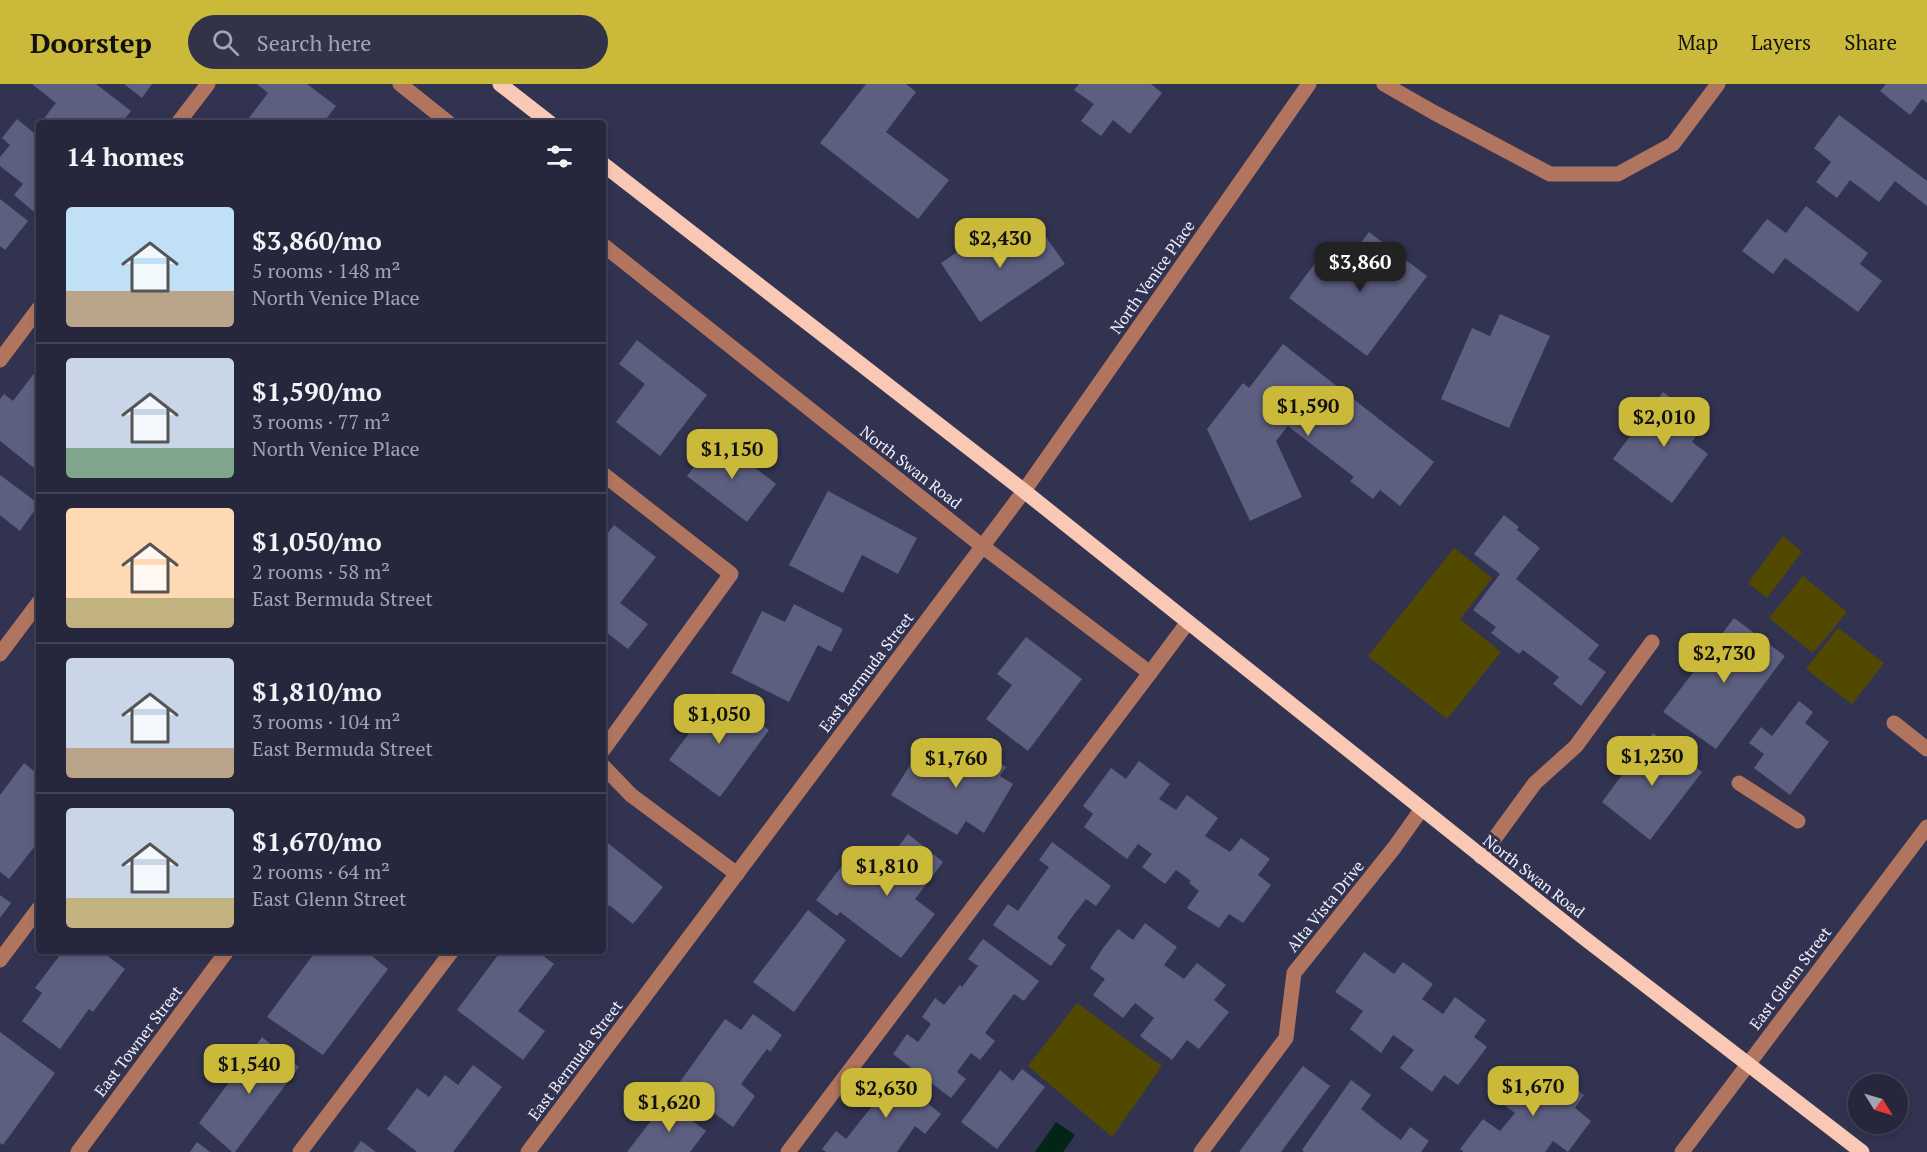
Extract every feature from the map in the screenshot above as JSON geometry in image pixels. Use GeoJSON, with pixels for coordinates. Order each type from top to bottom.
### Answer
{"type":"FeatureCollection","features":[{"type":"Feature","properties":{"kind":"main road"},"geometry":{"type":"LineString","coordinates":[[500,84],[546,120]]}},
{"type":"Feature","properties":{"kind":"main road","name":"North Swan Road"},"geometry":{"type":"LineString","coordinates":[[606,166],[1024,490],[1421,810],[1747,1065],[1863,1152]]}},
{"type":"Feature","properties":{"kind":"street"},"geometry":{"type":"LineString","coordinates":[[180,120],[208,84]]}},
{"type":"Feature","properties":{"kind":"street"},"geometry":{"type":"LineString","coordinates":[[400,84],[445,120]]}},
{"type":"Feature","properties":{"kind":"street","name":"North Venice Place"},"geometry":{"type":"LineString","coordinates":[[1024,490],[1309,84]]}},
{"type":"Feature","properties":{"kind":"street"},"geometry":{"type":"LineString","coordinates":[[1384,84],[1550,174],[1618,174],[1673,144],[1719,84]]}},
{"type":"Feature","properties":{"kind":"street","name":"North Swan Road"},"geometry":{"type":"LineString","coordinates":[[606,247],[982,546],[1150,673]]}},
{"type":"Feature","properties":{"kind":"street"},"geometry":{"type":"LineString","coordinates":[[0,360],[36,312]]}},
{"type":"Feature","properties":{"kind":"street"},"geometry":{"type":"LineString","coordinates":[[606,476],[731,574],[606,746]]}},
{"type":"Feature","properties":{"kind":"street","name":"East Bermuda Street"},"geometry":{"type":"LineString","coordinates":[[528,1152],[1024,490]]}},
{"type":"Feature","properties":{"kind":"street"},"geometry":{"type":"LineString","coordinates":[[0,654],[36,606]]}},
{"type":"Feature","properties":{"kind":"street"},"geometry":{"type":"LineString","coordinates":[[788,1152],[1188,622]]}},
{"type":"Feature","properties":{"kind":"street"},"geometry":{"type":"LineString","coordinates":[[1481,857],[1535,783],[1575,746],[1652,642]]}},
{"type":"Feature","properties":{"kind":"street"},"geometry":{"type":"LineString","coordinates":[[1894,723],[1927,749]]}},
{"type":"Feature","properties":{"kind":"street"},"geometry":{"type":"LineString","coordinates":[[606,769],[632,795],[737,874]]}},
{"type":"Feature","properties":{"kind":"street"},"geometry":{"type":"LineString","coordinates":[[1739,783],[1798,821]]}},
{"type":"Feature","properties":{"kind":"street","name":"Alta Vista Drive"},"geometry":{"type":"LineString","coordinates":[[1200,1152],[1286,1038],[1294,973],[1394,848],[1421,810]]}},
{"type":"Feature","properties":{"kind":"street","name":"East Glenn Street"},"geometry":{"type":"LineString","coordinates":[[1682,1152],[1927,827]]}},
{"type":"Feature","properties":{"kind":"street"},"geometry":{"type":"LineString","coordinates":[[0,960],[36,912]]}},
{"type":"Feature","properties":{"kind":"street","name":"East Towner Street"},"geometry":{"type":"LineString","coordinates":[[78,1152],[225,954]]}},
{"type":"Feature","properties":{"kind":"street"},"geometry":{"type":"LineString","coordinates":[[300,1152],[450,954]]}},
{"type":"Feature","properties":{"kind":"shaded area"},"geometry":{"type":"Polygon","coordinates":[[[1783,536],[1802,552],[1767,598],[1748,583],[1783,536]]]}},
{"type":"Feature","properties":{"kind":"shaded area"},"geometry":{"type":"Polygon","coordinates":[[[1454,548],[1492,578],[1460,619],[1501,652],[1447,719],[1368,656],[1454,548]]]}},
{"type":"Feature","properties":{"kind":"shaded area"},"geometry":{"type":"Polygon","coordinates":[[[1803,576],[1847,612],[1813,653],[1769,618],[1803,576]]]}},
{"type":"Feature","properties":{"kind":"shaded area"},"geometry":{"type":"Polygon","coordinates":[[[1838,628],[1884,663],[1852,704],[1806,669],[1838,628]]]}},
{"type":"Feature","properties":{"kind":"shaded area"},"geometry":{"type":"Polygon","coordinates":[[[1077,1003],[1162,1066],[1112,1137],[1028,1066],[1077,1003]]]}},
{"type":"Feature","properties":{"kind":"shaded area"},"geometry":{"type":"Polygon","coordinates":[[[1056,1122],[1075,1135],[1063,1152],[1035,1152],[1056,1122]]]}},
{"type":"Feature","properties":{"kind":"building"},"geometry":{"type":"Polygon","coordinates":[[[32,84],[96,84],[131,111],[124,120],[43,120],[56,103],[32,84]]]}},
{"type":"Feature","properties":{"kind":"building"},"geometry":{"type":"Polygon","coordinates":[[[124,84],[152,84],[142,98],[124,84]]]}},
{"type":"Feature","properties":{"kind":"building"},"geometry":{"type":"Polygon","coordinates":[[[257,84],[307,84],[336,106],[325,120],[247,120],[268,93],[257,84]]]}},
{"type":"Feature","properties":{"kind":"building"},"geometry":{"type":"Polygon","coordinates":[[[866,84],[906,84],[916,92],[886,132],[949,180],[918,219],[820,143],[866,84]]]}},
{"type":"Feature","properties":{"kind":"building"},"geometry":{"type":"Polygon","coordinates":[[[1079,84],[1151,84],[1162,93],[1130,134],[1113,120],[1101,136],[1081,121],[1094,104],[1074,90],[1079,84]]]}},
{"type":"Feature","properties":{"kind":"building"},"geometry":{"type":"Polygon","coordinates":[[[1886,84],[1927,84],[1927,103],[1922,99],[1910,115],[1880,91],[1886,84]]]}},
{"type":"Feature","properties":{"kind":"building"},"geometry":{"type":"Polygon","coordinates":[[[1839,115],[1927,181],[1927,206],[1895,181],[1879,202],[1850,180],[1837,198],[1816,182],[1831,162],[1814,148],[1839,115]]]}},
{"type":"Feature","properties":{"kind":"building"},"geometry":{"type":"Polygon","coordinates":[[[17,119],[36,135],[36,213],[14,195],[23,184],[0,166],[0,157],[10,145],[2,138],[17,119]]]}},
{"type":"Feature","properties":{"kind":"building"},"geometry":{"type":"Polygon","coordinates":[[[0,199],[28,221],[5,250],[0,246],[0,199]]]}},
{"type":"Feature","properties":{"kind":"building"},"geometry":{"type":"Polygon","coordinates":[[[1806,206],[1868,253],[1860,264],[1882,281],[1858,312],[1785,258],[1773,274],[1742,251],[1767,219],[1786,233],[1806,206]]]}},
{"type":"Feature","properties":{"kind":"building"},"geometry":{"type":"Polygon","coordinates":[[[1005,220],[1024,246],[1043,233],[1065,264],[980,322],[941,263],[1005,220]]]}},
{"type":"Feature","properties":{"kind":"building"},"geometry":{"type":"Polygon","coordinates":[[[1369,232],[1427,276],[1367,356],[1289,298],[1319,258],[1338,272],[1369,232]]]}},
{"type":"Feature","properties":{"kind":"building"},"geometry":{"type":"Polygon","coordinates":[[[1500,314],[1550,336],[1509,428],[1441,399],[1472,328],[1490,336],[1500,314]]]}},
{"type":"Feature","properties":{"kind":"building"},"geometry":{"type":"Polygon","coordinates":[[[637,340],[707,395],[660,456],[616,422],[645,384],[619,364],[637,340]]]}},
{"type":"Feature","properties":{"kind":"building"},"geometry":{"type":"Polygon","coordinates":[[[1283,344],[1434,462],[1400,506],[1380,490],[1373,499],[1350,481],[1354,477],[1288,426],[1276,441],[1302,497],[1250,521],[1207,429],[1243,383],[1249,388],[1283,344]]]}},
{"type":"Feature","properties":{"kind":"building"},"geometry":{"type":"Polygon","coordinates":[[[36,371],[36,470],[0,441],[0,399],[4,394],[13,401],[36,371]]]}},
{"type":"Feature","properties":{"kind":"building"},"geometry":{"type":"Polygon","coordinates":[[[1663,392],[1705,423],[1692,442],[1708,454],[1672,503],[1613,459],[1663,392]]]}},
{"type":"Feature","properties":{"kind":"building"},"geometry":{"type":"Polygon","coordinates":[[[717,438],[776,484],[747,522],[687,476],[717,438]]]}},
{"type":"Feature","properties":{"kind":"building"},"geometry":{"type":"Polygon","coordinates":[[[0,475],[36,502],[36,508],[20,531],[0,515],[0,475]]]}},
{"type":"Feature","properties":{"kind":"building"},"geometry":{"type":"Polygon","coordinates":[[[828,491],[917,538],[898,574],[862,555],[843,593],[789,565],[828,491]]]}},
{"type":"Feature","properties":{"kind":"building"},"geometry":{"type":"Polygon","coordinates":[[[1504,515],[1519,527],[1517,530],[1540,548],[1516,579],[1599,645],[1588,659],[1606,672],[1581,706],[1553,684],[1559,677],[1523,650],[1519,654],[1491,633],[1496,627],[1473,610],[1500,574],[1474,554],[1504,515]]]}},
{"type":"Feature","properties":{"kind":"building"},"geometry":{"type":"Polygon","coordinates":[[[614,525],[656,557],[620,603],[648,624],[628,649],[606,632],[606,535],[614,525]]]}},
{"type":"Feature","properties":{"kind":"building"},"geometry":{"type":"Polygon","coordinates":[[[794,604],[843,629],[831,652],[818,645],[789,702],[731,673],[762,611],[785,622],[794,604]]]}},
{"type":"Feature","properties":{"kind":"building"},"geometry":{"type":"Polygon","coordinates":[[[1734,618],[1785,656],[1716,749],[1663,712],[1734,618]]]}},
{"type":"Feature","properties":{"kind":"building"},"geometry":{"type":"Polygon","coordinates":[[[1026,637],[1082,679],[1028,751],[986,719],[1012,685],[997,674],[1026,637]]]}},
{"type":"Feature","properties":{"kind":"building"},"geometry":{"type":"Polygon","coordinates":[[[719,693],[769,730],[720,797],[669,760],[719,693]]]}},
{"type":"Feature","properties":{"kind":"building"},"geometry":{"type":"Polygon","coordinates":[[[1799,701],[1813,712],[1805,723],[1829,742],[1790,795],[1754,768],[1764,754],[1749,743],[1761,727],[1772,736],[1799,701]]]}},
{"type":"Feature","properties":{"kind":"building"},"geometry":{"type":"Polygon","coordinates":[[[1653,733],[1702,772],[1650,840],[1602,802],[1653,733]]]}},
{"type":"Feature","properties":{"kind":"building"},"geometry":{"type":"Polygon","coordinates":[[[961,739],[1006,767],[1000,776],[1013,784],[984,833],[966,821],[957,835],[891,795],[916,756],[934,767],[938,761],[945,766],[961,739]]]}},
{"type":"Feature","properties":{"kind":"building"},"geometry":{"type":"Polygon","coordinates":[[[1139,761],[1170,784],[1159,799],[1176,810],[1187,795],[1218,818],[1205,836],[1230,852],[1241,838],[1270,859],[1258,875],[1271,885],[1243,923],[1229,914],[1219,928],[1187,908],[1199,891],[1189,883],[1191,881],[1176,870],[1165,884],[1142,867],[1152,854],[1138,844],[1127,859],[1084,827],[1093,814],[1083,806],[1111,768],[1126,779],[1139,761]]]}},
{"type":"Feature","properties":{"kind":"building"},"geometry":{"type":"Polygon","coordinates":[[[24,763],[36,773],[36,845],[9,879],[0,872],[0,795],[24,763]]]}},
{"type":"Feature","properties":{"kind":"building"},"geometry":{"type":"Polygon","coordinates":[[[908,834],[943,862],[915,899],[935,914],[901,958],[840,912],[837,916],[816,900],[844,863],[870,883],[908,834]]]}},
{"type":"Feature","properties":{"kind":"building"},"geometry":{"type":"Polygon","coordinates":[[[606,842],[663,887],[633,924],[609,905],[606,909],[606,842]]]}},
{"type":"Feature","properties":{"kind":"building"},"geometry":{"type":"Polygon","coordinates":[[[1052,842],[1111,886],[1096,906],[1086,899],[1072,917],[1057,938],[1066,945],[1051,966],[993,925],[1008,904],[1018,911],[1049,867],[1039,860],[1052,842]]]}},
{"type":"Feature","properties":{"kind":"building"},"geometry":{"type":"Polygon","coordinates":[[[0,895],[11,903],[0,918],[0,895]]]}},
{"type":"Feature","properties":{"kind":"building"},"geometry":{"type":"Polygon","coordinates":[[[808,910],[846,940],[794,1012],[753,982],[808,910]]]}},
{"type":"Feature","properties":{"kind":"building"},"geometry":{"type":"Polygon","coordinates":[[[1145,923],[1177,947],[1164,965],[1184,979],[1197,963],[1226,985],[1214,1000],[1229,1012],[1199,1049],[1187,1040],[1172,1060],[1140,1036],[1154,1018],[1135,1003],[1123,1018],[1093,995],[1105,979],[1090,968],[1103,948],[1118,929],[1133,940],[1145,923]]]}},
{"type":"Feature","properties":{"kind":"building"},"geometry":{"type":"Polygon","coordinates":[[[983,939],[1039,981],[1024,1001],[1014,994],[985,1033],[995,1041],[980,1060],[971,1053],[957,1072],[966,1079],[951,1098],[893,1054],[907,1034],[918,1042],[931,1024],[922,1017],[935,998],[944,1005],[960,985],[962,987],[978,966],[968,959],[983,939]]]}},
{"type":"Feature","properties":{"kind":"building"},"geometry":{"type":"Polygon","coordinates":[[[1364,952],[1394,974],[1403,962],[1433,984],[1422,999],[1443,1014],[1455,997],[1486,1020],[1474,1037],[1487,1047],[1458,1085],[1444,1075],[1432,1092],[1400,1068],[1414,1050],[1393,1035],[1381,1053],[1350,1029],[1363,1011],[1335,992],[1364,952]]]}},
{"type":"Feature","properties":{"kind":"building"},"geometry":{"type":"Polygon","coordinates":[[[61,954],[105,954],[125,969],[93,1012],[89,1009],[60,1049],[22,1021],[42,993],[35,988],[61,954]]]}},
{"type":"Feature","properties":{"kind":"building"},"geometry":{"type":"Polygon","coordinates":[[[314,954],[370,954],[388,969],[323,1055],[267,1017],[314,954]]]}},
{"type":"Feature","properties":{"kind":"building"},"geometry":{"type":"Polygon","coordinates":[[[499,954],[541,954],[554,964],[518,1011],[545,1031],[523,1060],[457,1010],[499,954]]]}},
{"type":"Feature","properties":{"kind":"building"},"geometry":{"type":"Polygon","coordinates":[[[753,1014],[782,1035],[770,1052],[767,1049],[741,1084],[755,1096],[733,1127],[677,1086],[725,1019],[741,1030],[753,1014]]]}},
{"type":"Feature","properties":{"kind":"building"},"geometry":{"type":"Polygon","coordinates":[[[0,1032],[55,1073],[3,1145],[0,1143],[0,1032]]]}},
{"type":"Feature","properties":{"kind":"building"},"geometry":{"type":"Polygon","coordinates":[[[262,1037],[299,1067],[235,1152],[232,1152],[199,1123],[262,1037]]]}},
{"type":"Feature","properties":{"kind":"building"},"geometry":{"type":"Polygon","coordinates":[[[473,1065],[502,1087],[453,1152],[417,1152],[387,1129],[417,1088],[429,1097],[445,1075],[458,1085],[473,1065]]]}},
{"type":"Feature","properties":{"kind":"building"},"geometry":{"type":"Polygon","coordinates":[[[1303,1066],[1330,1086],[1281,1152],[1239,1152],[1303,1066]]]}},
{"type":"Feature","properties":{"kind":"building"},"geometry":{"type":"Polygon","coordinates":[[[1522,1066],[1538,1078],[1546,1067],[1584,1095],[1575,1108],[1591,1121],[1568,1152],[1553,1141],[1545,1152],[1464,1152],[1460,1149],[1483,1119],[1500,1131],[1515,1113],[1497,1100],[1522,1066]]]}},
{"type":"Feature","properties":{"kind":"building"},"geometry":{"type":"Polygon","coordinates":[[[882,1067],[941,1114],[925,1134],[915,1126],[897,1152],[826,1152],[822,1149],[836,1131],[846,1139],[877,1100],[864,1090],[882,1067]]]}},
{"type":"Feature","properties":{"kind":"building"},"geometry":{"type":"Polygon","coordinates":[[[1022,1069],[1045,1087],[997,1149],[961,1122],[1000,1070],[1013,1081],[1022,1069]]]}},
{"type":"Feature","properties":{"kind":"building"},"geometry":{"type":"Polygon","coordinates":[[[1351,1080],[1371,1095],[1361,1109],[1382,1126],[1401,1140],[1410,1127],[1429,1141],[1421,1152],[1304,1152],[1302,1150],[1351,1080]]]}},
{"type":"Feature","properties":{"kind":"building"},"geometry":{"type":"Polygon","coordinates":[[[666,1101],[706,1131],[690,1152],[627,1152],[666,1101]]]}},
{"type":"Feature","properties":{"kind":"building"},"geometry":{"type":"Polygon","coordinates":[[[361,1141],[376,1152],[353,1152],[361,1141]]]}},
{"type":"Feature","properties":{"kind":"building"},"geometry":{"type":"Polygon","coordinates":[[[197,1142],[210,1152],[190,1152],[197,1142]]]}}]}
